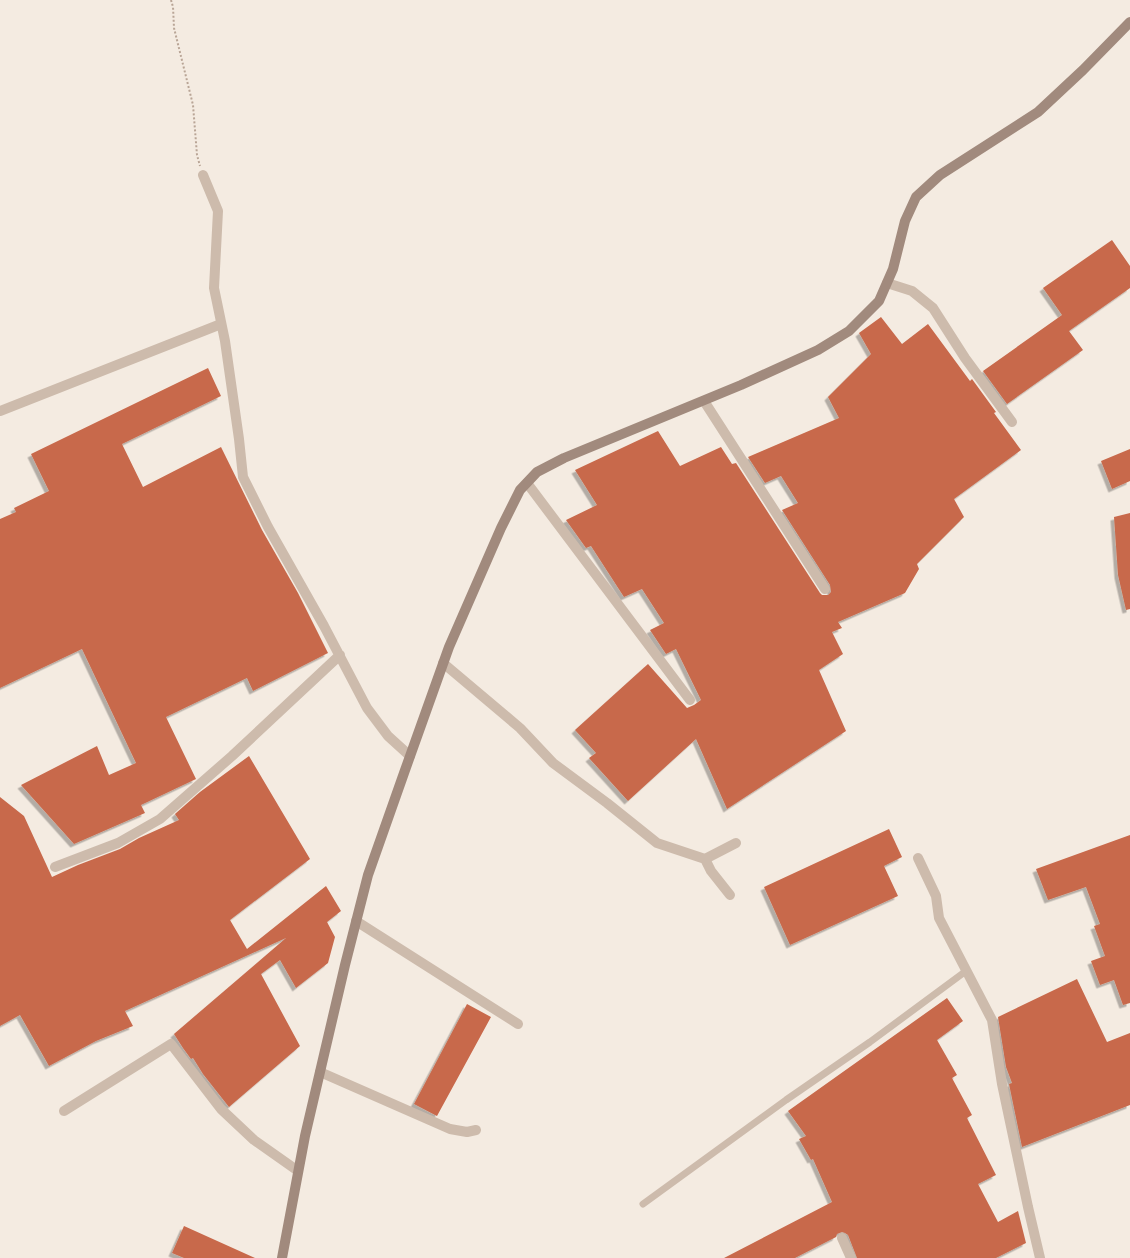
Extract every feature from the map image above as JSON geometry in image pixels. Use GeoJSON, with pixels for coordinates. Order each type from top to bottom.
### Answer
{"type":"FeatureCollection","features":[{"type":"Feature","properties":{"kind":"street"},"geometry":{"type":"LineString","coordinates":[[282,1258],[305,1136],[368,875],[449,647],[501,528],[520,490],[537,472],[564,458],[741,385],[818,350],[849,331],[879,301],[893,269],[905,221],[916,197],[940,175],[1038,112],[1083,70],[1130,22]]}},
{"type":"Feature","properties":{"kind":"street"},"geometry":{"type":"LineString","coordinates":[[203,175],[218,211],[214,288],[225,341],[243,477],[268,527],[340,655],[367,708],[388,736],[410,756]]}},
{"type":"Feature","properties":{"kind":"street"},"geometry":{"type":"LineString","coordinates":[[887,283],[912,291],[933,308],[965,358],[1012,422]]}},
{"type":"Feature","properties":{"kind":"street"},"geometry":{"type":"LineString","coordinates":[[0,410],[221,324]]}},
{"type":"Feature","properties":{"kind":"street"},"geometry":{"type":"LineString","coordinates":[[704,401],[825,589]]}},
{"type":"Feature","properties":{"kind":"street"},"geometry":{"type":"LineString","coordinates":[[527,483],[690,700]]}},
{"type":"Feature","properties":{"kind":"street"},"geometry":{"type":"LineString","coordinates":[[55,867],[118,843],[160,819],[232,756],[340,655]]}},
{"type":"Feature","properties":{"kind":"street"},"geometry":{"type":"LineString","coordinates":[[443,663],[520,728],[553,763],[657,842],[705,859],[711,871],[730,894]]}},
{"type":"Feature","properties":{"kind":"street"},"geometry":{"type":"LineString","coordinates":[[705,859],[736,843]]}},
{"type":"Feature","properties":{"kind":"street"},"geometry":{"type":"LineString","coordinates":[[918,858],[936,896],[939,918],[992,1020],[1002,1084],[1040,1258]]}},
{"type":"Feature","properties":{"kind":"street"},"geometry":{"type":"LineString","coordinates":[[356,922],[518,1024]]}},
{"type":"Feature","properties":{"kind":"street"},"geometry":{"type":"LineString","coordinates":[[64,1111],[171,1044],[221,1109],[254,1140],[298,1171]]}},
{"type":"Feature","properties":{"kind":"street"},"geometry":{"type":"LineString","coordinates":[[320,1072],[450,1129],[467,1132],[476,1130]]}},
{"type":"Feature","properties":{"kind":"street"},"geometry":{"type":"LineString","coordinates":[[842,1238],[851,1258]]}},
{"type":"Feature","properties":{"kind":"lane"},"geometry":{"type":"LineString","coordinates":[[643,1204],[786,1100],[870,1042],[966,971]]}},
{"type":"Feature","properties":{"kind":"path"},"geometry":{"type":"LineString","coordinates":[[172,0],[174,28],[193,105],[197,154],[203,175]]}},
{"type":"Feature","properties":{"kind":"building"},"geometry":{"type":"Polygon","coordinates":[[[1112,240],[1130,266],[1130,288],[1069,331],[1083,350],[1007,404],[983,371],[1062,315],[1043,288],[1112,240]]]}},
{"type":"Feature","properties":{"kind":"building"},"geometry":{"type":"Polygon","coordinates":[[[881,317],[902,344],[928,324],[970,381],[972,379],[996,412],[994,413],[1021,450],[954,499],[964,517],[917,564],[919,569],[905,593],[838,622],[842,628],[832,632],[843,654],[819,670],[846,731],[727,809],[696,739],[628,801],[589,758],[596,753],[575,730],[648,664],[687,708],[701,700],[676,649],[666,654],[650,630],[664,623],[642,589],[624,597],[591,546],[586,548],[566,520],[597,505],[575,470],[658,431],[680,466],[721,447],[732,464],[736,463],[820,593],[822,595],[828,595],[831,592],[830,585],[782,510],[798,503],[781,476],[765,483],[748,457],[839,418],[828,397],[871,354],[859,333],[881,317]]]}},
{"type":"Feature","properties":{"kind":"building"},"geometry":{"type":"Polygon","coordinates":[[[208,368],[221,396],[122,444],[143,487],[221,447],[262,530],[298,593],[328,653],[253,691],[247,678],[166,717],[196,779],[141,805],[145,813],[74,844],[21,785],[97,746],[109,775],[136,763],[82,649],[0,688],[0,519],[16,512],[14,508],[49,491],[31,454],[208,368]]]}},
{"type":"Feature","properties":{"kind":"building"},"geometry":{"type":"Polygon","coordinates":[[[1130,449],[1130,481],[1112,489],[1101,461],[1130,449]]]}},
{"type":"Feature","properties":{"kind":"building"},"geometry":{"type":"Polygon","coordinates":[[[1130,513],[1130,609],[1126,610],[1118,575],[1114,517],[1130,513]]]}},
{"type":"Feature","properties":{"kind":"building"},"geometry":{"type":"Polygon","coordinates":[[[249,756],[310,859],[230,920],[247,949],[326,886],[341,911],[327,922],[335,937],[328,963],[296,988],[280,960],[261,974],[300,1046],[229,1107],[203,1074],[193,1058],[191,1059],[174,1034],[286,938],[125,1011],[133,1026],[96,1041],[49,1066],[20,1015],[0,1026],[0,797],[24,816],[52,877],[120,849],[139,838],[179,820],[175,814],[200,792],[249,756]]]}},
{"type":"Feature","properties":{"kind":"building"},"geometry":{"type":"Polygon","coordinates":[[[889,829],[902,857],[884,866],[898,896],[790,945],[764,887],[889,829]]]}},
{"type":"Feature","properties":{"kind":"building"},"geometry":{"type":"Polygon","coordinates":[[[1130,835],[1130,1003],[1123,1005],[1114,980],[1100,985],[1091,961],[1105,956],[1094,926],[1100,924],[1086,887],[1048,900],[1036,869],[1130,835]]]}},
{"type":"Feature","properties":{"kind":"building"},"geometry":{"type":"Polygon","coordinates":[[[1077,979],[1107,1042],[1130,1033],[1130,1105],[1022,1147],[1009,1084],[1012,1083],[1006,1067],[998,1017],[1077,979]]]}},
{"type":"Feature","properties":{"kind":"building"},"geometry":{"type":"Polygon","coordinates":[[[947,998],[963,1021],[937,1040],[957,1075],[952,1078],[972,1115],[967,1118],[996,1175],[978,1184],[998,1222],[1018,1211],[1026,1243],[996,1258],[857,1258],[848,1235],[842,1232],[837,1234],[836,1237],[795,1258],[724,1258],[832,1202],[813,1159],[811,1160],[799,1139],[806,1136],[788,1111],[947,998]]]}},
{"type":"Feature","properties":{"kind":"building"},"geometry":{"type":"Polygon","coordinates":[[[467,1004],[491,1017],[437,1116],[414,1104],[467,1004]]]}},
{"type":"Feature","properties":{"kind":"building"},"geometry":{"type":"Polygon","coordinates":[[[184,1226],[255,1258],[184,1258],[172,1253],[184,1226]]]}}]}
